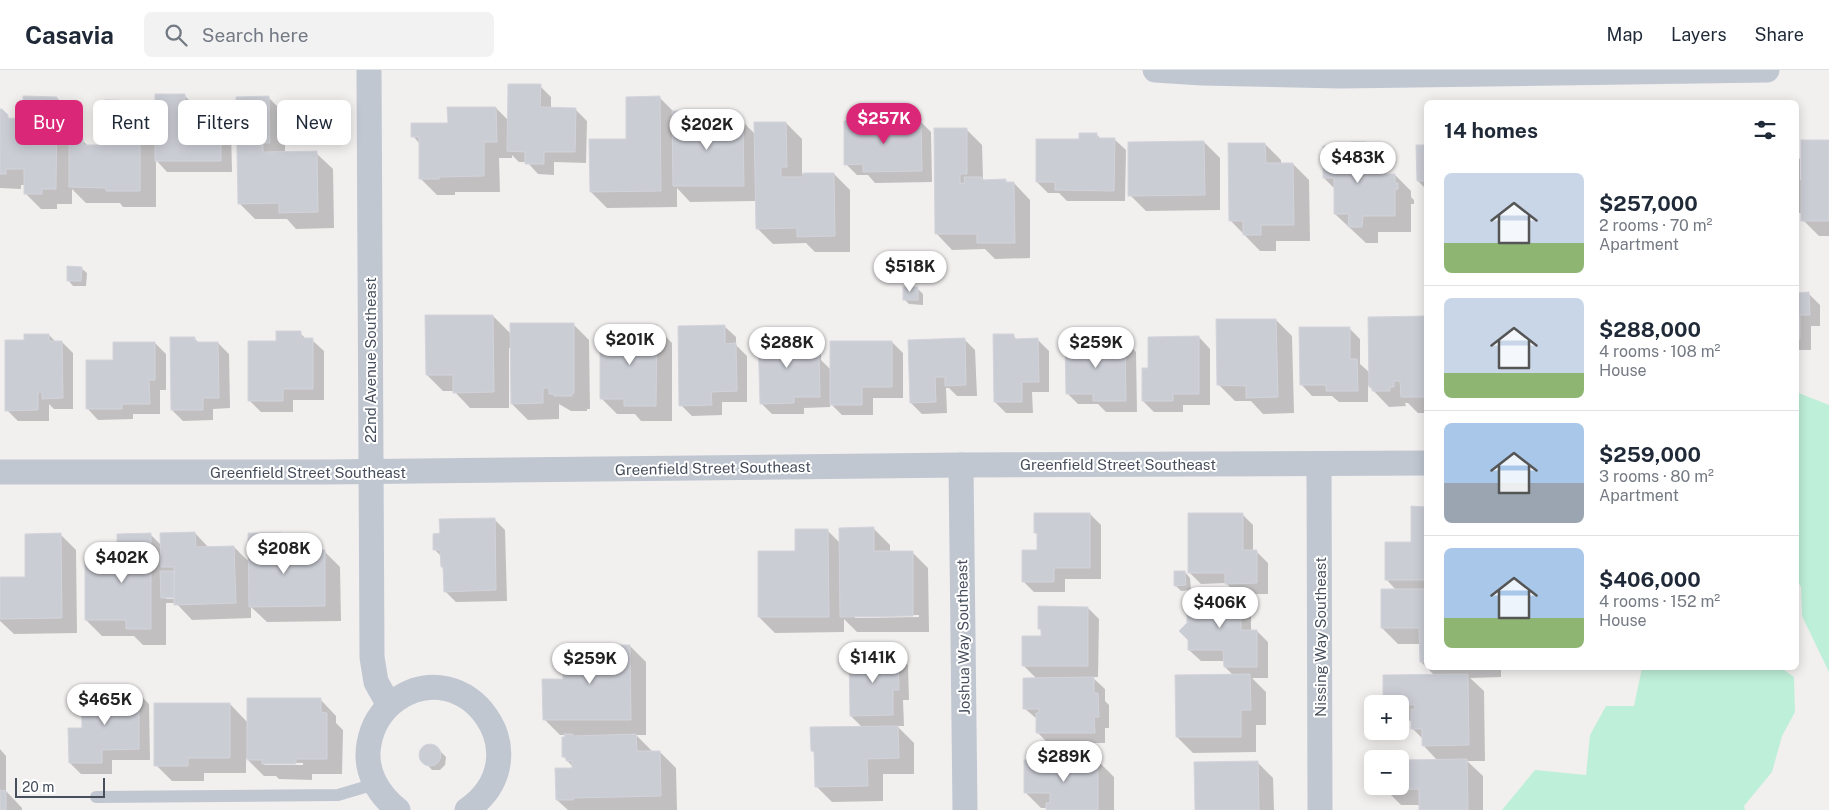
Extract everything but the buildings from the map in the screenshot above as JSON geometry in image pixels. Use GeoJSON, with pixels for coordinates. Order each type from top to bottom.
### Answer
{"type":"FeatureCollection","features":[{"type":"Feature","properties":{"kind":"street","name":"22nd Avenue Southeast"},"geometry":{"type":"LineString","coordinates":[[368,70],[372,657],[376,682],[389,706]]}},
{"type":"Feature","properties":{"kind":"street"},"geometry":{"type":"LineString","coordinates":[[1154,70],[1341,76],[1767,70]]}},
{"type":"Feature","properties":{"kind":"street","name":"Greenfield Street Southeast"},"geometry":{"type":"LineString","coordinates":[[0,472],[325,472],[961,465],[1424,463]]}},
{"type":"Feature","properties":{"kind":"street","name":"Nissing Way Southeast"},"geometry":{"type":"LineString","coordinates":[[1319,464],[1320,810]]}},
{"type":"Feature","properties":{"kind":"street","name":"Joshua Way Southeast"},"geometry":{"type":"LineString","coordinates":[[961,465],[966,810]]}},
{"type":"Feature","properties":{"kind":"street"},"geometry":{"type":"LineString","coordinates":[[398,810],[385,799],[375,784],[369,768],[368,751],[371,734],[378,718],[389,706],[403,696],[419,690],[436,688],[453,691],[468,698],[482,709],[492,723],[498,740],[499,757],[496,774],[489,790],[474,808]]}},
{"type":"Feature","properties":{"kind":"lane"},"geometry":{"type":"LineString","coordinates":[[96,797],[338,795],[375,784]]}},
{"type":"Feature","properties":{"kind":"green space"},"geometry":{"type":"Polygon","coordinates":[[[1799,393],[1829,405],[1829,672],[1802,616],[1801,587],[1799,584],[1799,393]]]}},
{"type":"Feature","properties":{"kind":"green space"},"geometry":{"type":"Polygon","coordinates":[[[1642,670],[1784,670],[1794,677],[1795,712],[1782,736],[1772,772],[1744,806],[1745,810],[1502,810],[1535,770],[1586,775],[1590,735],[1606,706],[1634,706],[1642,670]]]}}]}
